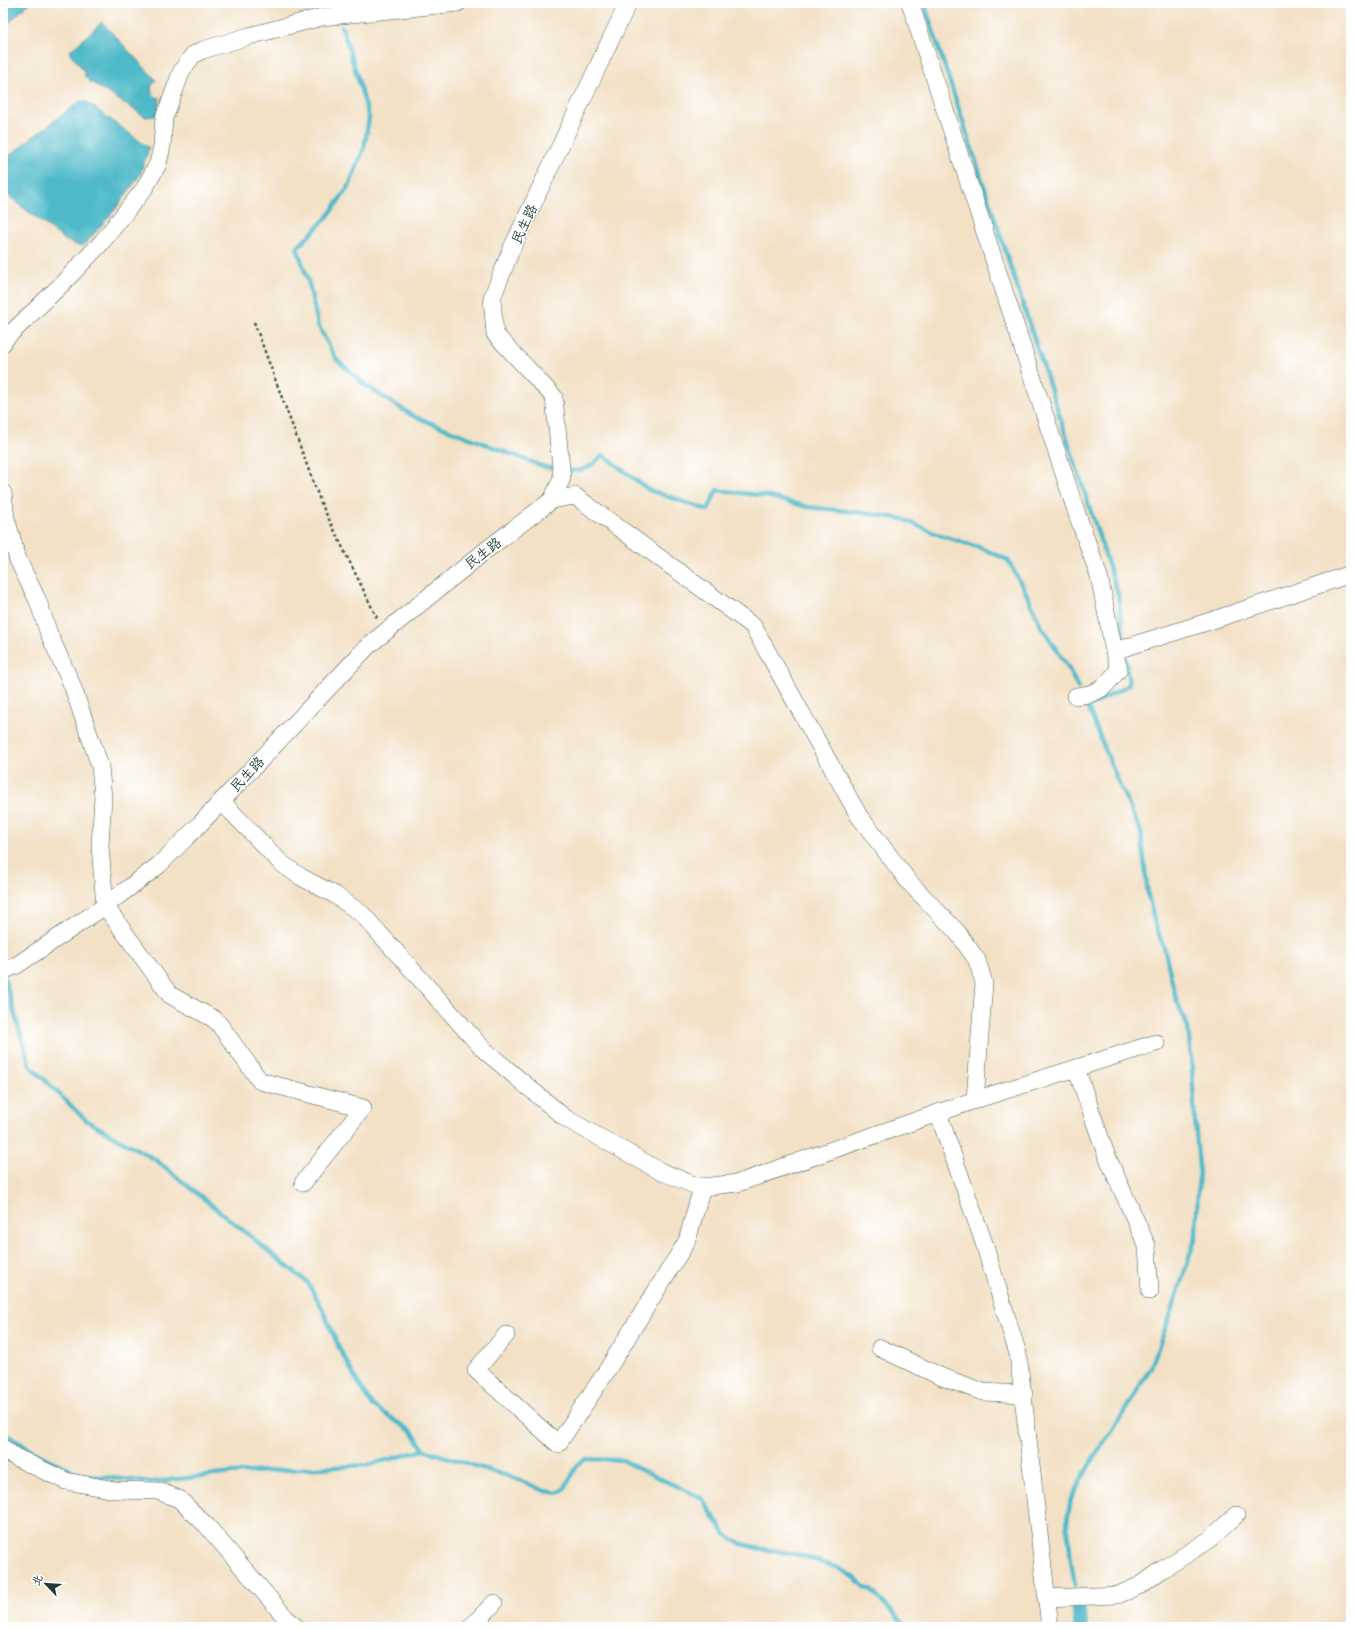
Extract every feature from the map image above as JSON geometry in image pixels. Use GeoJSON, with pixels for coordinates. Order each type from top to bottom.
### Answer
{"type":"FeatureCollection","features":[{"type":"Feature","properties":{"kind":"street"},"geometry":{"type":"LineString","coordinates":[[3,343],[6,338],[61,285],[101,243],[144,188],[158,164],[162,146],[164,118],[182,70],[193,55],[203,50],[322,17],[343,9],[458,3]]}},
{"type":"Feature","properties":{"kind":"street","name":"民生路"},"geometry":{"type":"LineString","coordinates":[[7,969],[105,906],[159,865],[368,646],[485,550],[552,500],[562,478],[554,397],[495,334],[492,298],[511,250],[628,3]]}},
{"type":"Feature","properties":{"kind":"street"},"geometry":{"type":"LineString","coordinates":[[910,3],[1077,514],[1099,576],[1119,669],[1100,691],[1088,695],[1076,696]]}},
{"type":"Feature","properties":{"kind":"street"},"geometry":{"type":"LineString","coordinates":[[3,493],[6,518],[18,560],[38,601],[49,634],[72,685],[100,766],[103,797],[100,846],[105,906],[170,995],[214,1019],[260,1081],[363,1108],[303,1183]]}},
{"type":"Feature","properties":{"kind":"street"},"geometry":{"type":"LineString","coordinates":[[552,500],[575,496],[753,626],[859,816],[909,882],[957,932],[977,960],[984,983],[975,1100]]}},
{"type":"Feature","properties":{"kind":"street"},"geometry":{"type":"LineString","coordinates":[[1114,651],[1351,574]]}},
{"type":"Feature","properties":{"kind":"street"},"geometry":{"type":"LineString","coordinates":[[221,801],[281,863],[300,877],[335,895],[362,914],[483,1049],[565,1118],[660,1171],[702,1187],[738,1183],[975,1100],[1156,1043]]}},
{"type":"Feature","properties":{"kind":"street"},"geometry":{"type":"LineString","coordinates":[[1076,1068],[1106,1154],[1147,1246],[1150,1291]]}},
{"type":"Feature","properties":{"kind":"street"},"geometry":{"type":"LineString","coordinates":[[938,1113],[983,1240],[1018,1354],[1024,1394],[1050,1627]]}},
{"type":"Feature","properties":{"kind":"street"},"geometry":{"type":"LineString","coordinates":[[506,1335],[476,1370],[558,1444],[604,1375],[687,1242],[702,1187]]}},
{"type":"Feature","properties":{"kind":"street"},"geometry":{"type":"LineString","coordinates":[[880,1348],[942,1377],[983,1392],[1024,1394]]}},
{"type":"Feature","properties":{"kind":"street"},"geometry":{"type":"LineString","coordinates":[[3,1448],[15,1457],[66,1481],[114,1490],[158,1491],[179,1499],[207,1526],[286,1618],[296,1627]]}},
{"type":"Feature","properties":{"kind":"street"},"geometry":{"type":"LineString","coordinates":[[1046,1598],[1118,1595],[1141,1585],[1163,1568],[1209,1540],[1236,1515]]}},
{"type":"Feature","properties":{"kind":"street"},"geometry":{"type":"LineString","coordinates":[[471,1627],[494,1603]]}},
{"type":"Feature","properties":{"kind":"path"},"geometry":{"type":"LineString","coordinates":[[254,322],[321,502],[384,633]]}},
{"type":"Feature","properties":{"kind":"water"},"geometry":{"type":"Polygon","coordinates":[[[3,3],[29,3],[4,28],[3,3]]]}},
{"type":"Feature","properties":{"kind":"water"},"geometry":{"type":"Polygon","coordinates":[[[102,22],[156,80],[151,87],[153,96],[160,98],[156,116],[146,117],[89,81],[85,77],[85,72],[69,52],[102,22]]]}},
{"type":"Feature","properties":{"kind":"water"},"geometry":{"type":"Polygon","coordinates":[[[80,101],[87,102],[149,148],[140,175],[114,211],[83,246],[73,244],[65,240],[17,203],[3,190],[3,160],[80,101]]]}},
{"type":"Feature","properties":{"kind":"waterway"},"geometry":{"type":"LineString","coordinates":[[924,3],[1118,594],[1129,685],[1088,707],[1119,784],[1141,832],[1148,895],[1155,924],[1165,951],[1176,999],[1188,1028],[1192,1068],[1199,1166],[1196,1236],[1172,1311],[1151,1367],[1123,1414],[1093,1458],[1071,1499],[1067,1521],[1075,1585]]}},
{"type":"Feature","properties":{"kind":"waterway"},"geometry":{"type":"LineString","coordinates":[[342,27],[369,118],[364,148],[349,186],[328,216],[297,248],[308,280],[318,325],[336,359],[365,385],[413,416],[545,467],[558,469]]}},
{"type":"Feature","properties":{"kind":"waterway"},"geometry":{"type":"LineString","coordinates":[[565,470],[582,470],[595,463],[603,455],[649,490],[708,510],[717,490],[766,496],[808,507],[903,519],[937,534],[981,548],[1008,560],[1026,593],[1041,626],[1068,667],[1078,688]]}},
{"type":"Feature","properties":{"kind":"waterway"},"geometry":{"type":"LineString","coordinates":[[3,974],[30,1066],[87,1121],[156,1160],[308,1283],[321,1306],[339,1348],[372,1405],[412,1432],[424,1450],[517,1479],[545,1491],[558,1493],[565,1488],[578,1464],[586,1459],[623,1460],[702,1498],[724,1533],[739,1543],[757,1548],[800,1555],[838,1568],[854,1577],[865,1588],[871,1590],[907,1627]]}},
{"type":"Feature","properties":{"kind":"waterway"},"geometry":{"type":"LineString","coordinates":[[3,1432],[32,1451],[81,1475],[152,1482],[233,1473],[368,1465],[424,1450]]}},
{"type":"Feature","properties":{"kind":"waterway"},"geometry":{"type":"LineString","coordinates":[[1079,1608],[1081,1627]]}}]}
